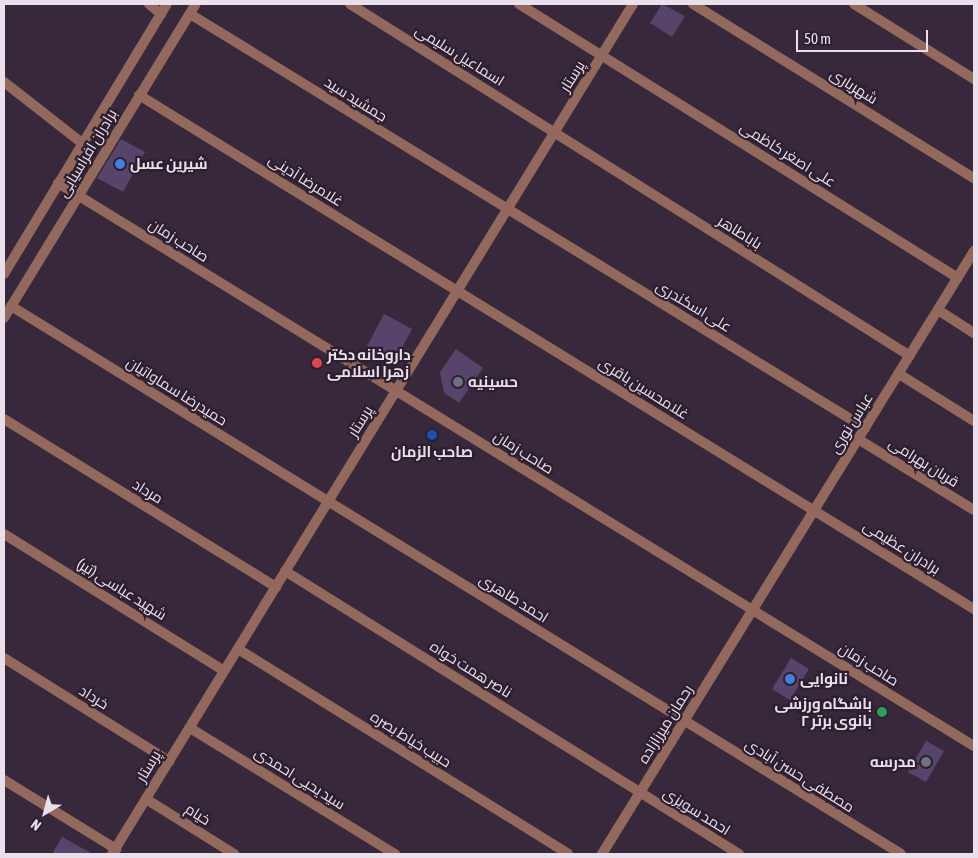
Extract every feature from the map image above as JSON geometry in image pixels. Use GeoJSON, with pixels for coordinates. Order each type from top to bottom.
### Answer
{"type":"FeatureCollection","features":[{"type":"Feature","properties":{"kind":"street"},"geometry":{"type":"LineString","coordinates":[[149,4],[161,14]]}},
{"type":"Feature","properties":{"kind":"street","name":"برادران افراسیابی"},"geometry":{"type":"LineString","coordinates":[[5,270],[167,4]]}},
{"type":"Feature","properties":{"kind":"street","name":"برادران افراسیابی"},"geometry":{"type":"LineString","coordinates":[[4,318],[196,4]]}},
{"type":"Feature","properties":{"kind":"street","name":"اسماعیل سلیمی"},"geometry":{"type":"LineString","coordinates":[[350,4],[554,133]]}},
{"type":"Feature","properties":{"kind":"street","name":"علی اصغر کاظمی"},"geometry":{"type":"LineString","coordinates":[[519,4],[958,278]]}},
{"type":"Feature","properties":{"kind":"street","name":"پرستار"},"geometry":{"type":"LineString","coordinates":[[114,851],[633,4]]}},
{"type":"Feature","properties":{"kind":"street","name":"شهریاری"},"geometry":{"type":"LineString","coordinates":[[693,4],[974,178]]}},
{"type":"Feature","properties":{"kind":"street"},"geometry":{"type":"LineString","coordinates":[[854,4],[974,79]]}},
{"type":"Feature","properties":{"kind":"street","name":"جمشید سید"},"geometry":{"type":"LineString","coordinates":[[190,14],[507,209]]}},
{"type":"Feature","properties":{"kind":"street"},"geometry":{"type":"LineString","coordinates":[[4,82],[82,143]]}},
{"type":"Feature","properties":{"kind":"street","name":"غلامرضا آدینی"},"geometry":{"type":"LineString","coordinates":[[139,95],[457,291]]}},
{"type":"Feature","properties":{"kind":"street","name":"باباطاهر"},"geometry":{"type":"LineString","coordinates":[[554,133],[910,356]]}},
{"type":"Feature","properties":{"kind":"street","name":"صاحب زمان"},"geometry":{"type":"LineString","coordinates":[[58,184],[974,746]]}},
{"type":"Feature","properties":{"kind":"street","name":"علی اسکندری"},"geometry":{"type":"LineString","coordinates":[[507,209],[865,428]]}},
{"type":"Feature","properties":{"kind":"street","name":"عباس نوری"},"geometry":{"type":"LineString","coordinates":[[753,610],[974,251]]}},
{"type":"Feature","properties":{"kind":"street","name":"غلامحسین باقری"},"geometry":{"type":"LineString","coordinates":[[457,291],[814,511]]}},
{"type":"Feature","properties":{"kind":"street","name":"حمیدرضا سماواتیان"},"geometry":{"type":"LineString","coordinates":[[11,306],[328,501]]}},
{"type":"Feature","properties":{"kind":"street"},"geometry":{"type":"LineString","coordinates":[[938,310],[974,333]]}},
{"type":"Feature","properties":{"kind":"street"},"geometry":{"type":"LineString","coordinates":[[899,374],[974,421]]}},
{"type":"Feature","properties":{"kind":"street","name":"مرداد"},"geometry":{"type":"LineString","coordinates":[[4,419],[276,587]]}},
{"type":"Feature","properties":{"kind":"street","name":"قربان بهرامی"},"geometry":{"type":"LineString","coordinates":[[858,439],[974,510]]}},
{"type":"Feature","properties":{"kind":"street","name":"احمد طاهری"},"geometry":{"type":"LineString","coordinates":[[328,501],[684,721]]}},
{"type":"Feature","properties":{"kind":"street","name":"برادران عظیمی"},"geometry":{"type":"LineString","coordinates":[[814,511],[974,609]]}},
{"type":"Feature","properties":{"kind":"street","name":"شهید عباسی (تیر)"},"geometry":{"type":"LineString","coordinates":[[4,534],[224,671]]}},
{"type":"Feature","properties":{"kind":"street","name":"ناصر همت خواه"},"geometry":{"type":"LineString","coordinates":[[285,571],[640,793]]}},
{"type":"Feature","properties":{"kind":"street","name":"رحمان میرزازاده"},"geometry":{"type":"LineString","coordinates":[[602,854],[753,610]]}},
{"type":"Feature","properties":{"kind":"street","name":"حبیب خیاط بصره"},"geometry":{"type":"LineString","coordinates":[[238,649],[568,854]]}},
{"type":"Feature","properties":{"kind":"street","name":"خرداد"},"geometry":{"type":"LineString","coordinates":[[4,658],[169,761]]}},
{"type":"Feature","properties":{"kind":"street","name":"مصطفی حسن آبادی"},"geometry":{"type":"LineString","coordinates":[[684,721],[900,854]]}},
{"type":"Feature","properties":{"kind":"street","name":"سید یحیی احمدی"},"geometry":{"type":"LineString","coordinates":[[190,728],[395,854]]}},
{"type":"Feature","properties":{"kind":"street"},"geometry":{"type":"LineString","coordinates":[[4,780],[114,851]]}},
{"type":"Feature","properties":{"kind":"street","name":"احمد سویزی"},"geometry":{"type":"LineString","coordinates":[[640,793],[739,854]]}},
{"type":"Feature","properties":{"kind":"street","name":"خیام"},"geometry":{"type":"LineString","coordinates":[[146,799],[234,854]]}},
{"type":"Feature","properties":{"kind":"building"},"geometry":{"type":"Polygon","coordinates":[[[662,4],[685,16],[672,37],[650,23],[662,4]]]}},
{"type":"Feature","properties":{"kind":"building","name":"شیرین عسل"},"geometry":{"type":"Polygon","coordinates":[[[121,139],[145,152],[123,192],[97,178],[121,139]]]}},
{"type":"Feature","properties":{"kind":"building"},"geometry":{"type":"Polygon","coordinates":[[[384,314],[412,329],[394,363],[366,348],[384,314]]]}},
{"type":"Feature","properties":{"kind":"building","name":"حسینیه"},"geometry":{"type":"Polygon","coordinates":[[[456,349],[483,368],[459,403],[444,393],[440,372],[456,349]]]}},
{"type":"Feature","properties":{"kind":"building","name":"نانوایی"},"geometry":{"type":"Polygon","coordinates":[[[791,658],[809,669],[790,700],[772,689],[791,658]]]}},
{"type":"Feature","properties":{"kind":"building","name":"مدرسه"},"geometry":{"type":"Polygon","coordinates":[[[926,741],[944,751],[926,782],[908,772],[926,741]]]}},
{"type":"Feature","properties":{"kind":"building"},"geometry":{"type":"Polygon","coordinates":[[[62,837],[93,854],[52,854],[62,837]]]}},
{"type":"Feature","properties":{"kind":"place","name":"شیرین عسل"},"geometry":{"type":"Point","coordinates":[120,164]}},
{"type":"Feature","properties":{"kind":"place","name":"داروخانه دکتر زهرا اسلامی"},"geometry":{"type":"Point","coordinates":[317,363]}},
{"type":"Feature","properties":{"kind":"place","name":"حسینیه"},"geometry":{"type":"Point","coordinates":[458,382]}},
{"type":"Feature","properties":{"kind":"place","name":"صاحب الزمان"},"geometry":{"type":"Point","coordinates":[432,435]}},
{"type":"Feature","properties":{"kind":"place","name":"نانوایی"},"geometry":{"type":"Point","coordinates":[790,679]}},
{"type":"Feature","properties":{"kind":"place","name":"باشگاه ورزشی بانوی برتر ۲"},"geometry":{"type":"Point","coordinates":[882,712]}},
{"type":"Feature","properties":{"kind":"place","name":"مدرسه"},"geometry":{"type":"Point","coordinates":[926,762]}}]}
